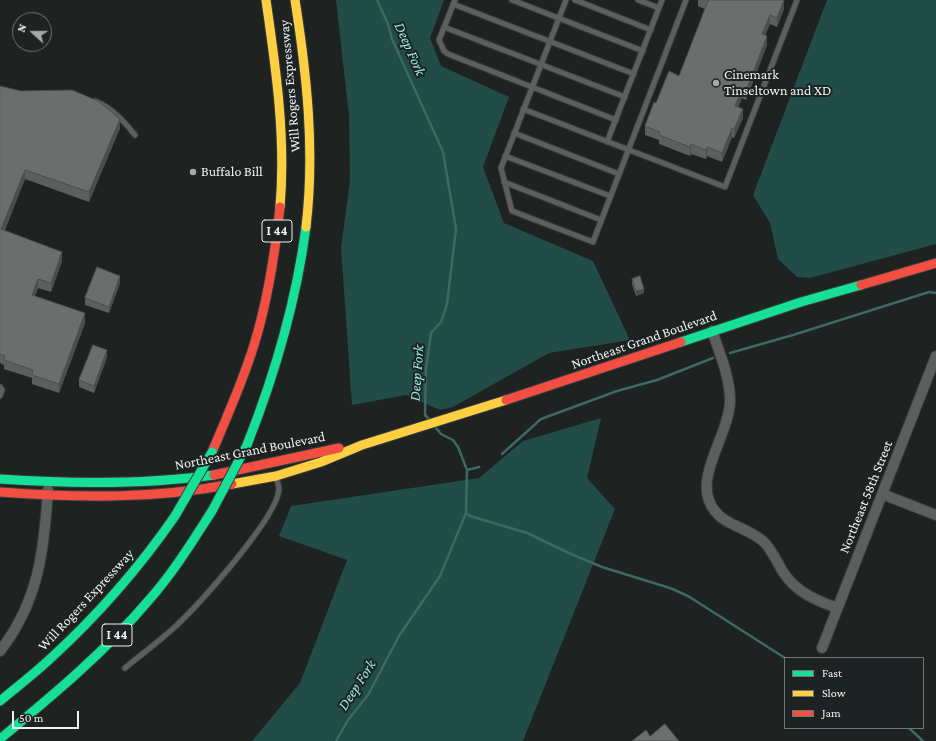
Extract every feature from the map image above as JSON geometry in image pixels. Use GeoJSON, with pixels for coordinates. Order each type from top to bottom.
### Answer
{"type":"FeatureCollection","features":[{"type":"Feature","properties":{"kind":"main road","name":"Will Rogers Expressway"},"geometry":{"type":"LineString","coordinates":[[0,701],[58,652],[113,596],[153,548],[175,516],[212,452],[239,389],[254,344],[265,303],[273,264],[282,159],[281,120],[275,61],[266,0]]}},
{"type":"Feature","properties":{"kind":"main road","name":"Will Rogers Expressway"},"geometry":{"type":"LineString","coordinates":[[0,739],[76,675],[140,612],[191,544],[212,511],[248,445],[282,353],[294,304],[305,234],[309,189],[310,131],[303,50],[296,0]]}},
{"type":"Feature","properties":{"kind":"main road","name":"Northeast Grand Boulevard"},"geometry":{"type":"LineString","coordinates":[[0,480],[105,485],[163,481],[215,475],[317,452],[362,444],[572,380],[712,331],[801,302],[936,263]]}},
{"type":"Feature","properties":{"kind":"main road","name":"Northeast Grand Boulevard"},"geometry":{"type":"LineString","coordinates":[[0,492],[48,496],[93,497],[155,494],[207,489],[276,476],[321,462],[362,444]]}},
{"type":"Feature","properties":{"kind":"street"},"geometry":{"type":"LineString","coordinates":[[712,331],[726,373],[730,402],[725,430],[710,466],[706,483],[711,505],[724,520],[753,533],[764,542],[773,553],[788,578],[800,591],[815,600],[837,608]]}},
{"type":"Feature","properties":{"kind":"street","name":"Northeast 58th Street"},"geometry":{"type":"LineString","coordinates":[[822,648],[882,494],[934,370],[936,356]]}},
{"type":"Feature","properties":{"kind":"street"},"geometry":{"type":"LineString","coordinates":[[0,651],[15,629],[24,612],[38,573],[44,541],[49,483]]}},
{"type":"Feature","properties":{"kind":"street"},"geometry":{"type":"LineString","coordinates":[[882,494],[936,515]]}},
{"type":"Feature","properties":{"kind":"lane"},"geometry":{"type":"LineString","coordinates":[[512,0],[643,51]]}},
{"type":"Feature","properties":{"kind":"lane"},"geometry":{"type":"LineString","coordinates":[[566,0],[501,168],[512,211],[593,242],[686,0]]}},
{"type":"Feature","properties":{"kind":"lane"},"geometry":{"type":"LineString","coordinates":[[575,0],[651,30]]}},
{"type":"Feature","properties":{"kind":"lane"},"geometry":{"type":"LineString","coordinates":[[638,0],[659,8]]}},
{"type":"Feature","properties":{"kind":"lane"},"geometry":{"type":"LineString","coordinates":[[607,142],[662,0]]}},
{"type":"Feature","properties":{"kind":"lane"},"geometry":{"type":"LineString","coordinates":[[523,109],[725,187],[797,0]]}},
{"type":"Feature","properties":{"kind":"lane"},"geometry":{"type":"LineString","coordinates":[[616,120],[448,54],[444,51],[439,40],[444,27],[454,2],[634,74]]}},
{"type":"Feature","properties":{"kind":"lane"},"geometry":{"type":"LineString","coordinates":[[444,27],[625,97]]}},
{"type":"Feature","properties":{"kind":"lane"},"geometry":{"type":"LineString","coordinates":[[91,99],[103,104],[120,117],[135,135]]}},
{"type":"Feature","properties":{"kind":"lane"},"geometry":{"type":"LineString","coordinates":[[514,133],[619,174]]}},
{"type":"Feature","properties":{"kind":"lane"},"geometry":{"type":"LineString","coordinates":[[505,156],[610,196]]}},
{"type":"Feature","properties":{"kind":"lane"},"geometry":{"type":"LineString","coordinates":[[504,182],[601,220]]}},
{"type":"Feature","properties":{"kind":"lane"},"geometry":{"type":"LineString","coordinates":[[0,387],[2,390],[0,396]]}},
{"type":"Feature","properties":{"kind":"lane"},"geometry":{"type":"LineString","coordinates":[[126,668],[177,625],[212,588],[253,538],[272,508],[279,490],[273,463]]}},
{"type":"Feature","properties":{"kind":"shaded area"},"geometry":{"type":"Polygon","coordinates":[[[336,0],[444,0],[430,38],[441,66],[509,97],[483,167],[504,223],[593,261],[630,340],[549,353],[453,407],[440,410],[406,395],[352,405],[341,248],[350,180],[349,116],[336,0]]]}},
{"type":"Feature","properties":{"kind":"shaded area"},"geometry":{"type":"Polygon","coordinates":[[[827,0],[936,0],[936,244],[810,278],[797,277],[778,259],[770,223],[753,195],[827,0]]]}},
{"type":"Feature","properties":{"kind":"shaded area"},"geometry":{"type":"Polygon","coordinates":[[[601,418],[587,478],[615,509],[523,741],[252,741],[300,683],[347,560],[279,536],[291,506],[479,478],[523,441],[601,418]]]}},
{"type":"Feature","properties":{"kind":"building","name":"Cinemark Tinseltown and XD"},"geometry":{"type":"Polygon","coordinates":[[[707,0],[784,0],[777,18],[770,15],[762,34],[767,36],[746,91],[742,89],[735,106],[743,109],[734,129],[732,128],[722,153],[707,147],[706,150],[691,144],[690,147],[659,135],[660,132],[645,126],[654,102],[656,103],[669,71],[679,76],[708,1],[707,0]]]}},
{"type":"Feature","properties":{"kind":"building"},"geometry":{"type":"Polygon","coordinates":[[[0,86],[21,91],[72,90],[98,101],[120,119],[89,192],[25,170],[1,229],[62,252],[51,283],[38,279],[32,295],[85,313],[59,384],[32,375],[33,370],[4,360],[5,356],[0,354],[0,86]]]}},
{"type":"Feature","properties":{"kind":"building"},"geometry":{"type":"Polygon","coordinates":[[[97,267],[120,276],[109,307],[85,298],[97,267]]]}},
{"type":"Feature","properties":{"kind":"building"},"geometry":{"type":"Polygon","coordinates":[[[640,276],[644,289],[636,291],[632,279],[640,276]]]}},
{"type":"Feature","properties":{"kind":"building"},"geometry":{"type":"Polygon","coordinates":[[[93,345],[107,350],[94,386],[79,380],[93,345]]]}},
{"type":"Feature","properties":{"kind":"building"},"geometry":{"type":"Polygon","coordinates":[[[665,724],[679,741],[632,741],[646,730],[650,736],[665,724]]]}},
{"type":"Feature","properties":{"kind":"waterway","name":"Deep Fork"},"geometry":{"type":"LineString","coordinates":[[377,0],[388,24],[392,39],[443,152],[456,229],[447,304],[441,322],[431,333],[426,368],[425,415],[429,419]]}},
{"type":"Feature","properties":{"kind":"waterway"},"geometry":{"type":"LineString","coordinates":[[730,353],[793,335],[929,292],[936,293]]}},
{"type":"Feature","properties":{"kind":"waterway"},"geometry":{"type":"LineString","coordinates":[[502,454],[541,419],[617,391],[657,380],[713,358]]}},
{"type":"Feature","properties":{"kind":"waterway","name":"Deep Fork"},"geometry":{"type":"LineString","coordinates":[[336,741],[348,720],[368,695],[399,636],[440,576],[466,513],[467,470],[458,447],[453,440],[441,434],[436,428]]}},
{"type":"Feature","properties":{"kind":"waterway"},"geometry":{"type":"LineString","coordinates":[[467,470],[479,467]]}},
{"type":"Feature","properties":{"kind":"waterway"},"geometry":{"type":"LineString","coordinates":[[466,513],[470,516],[527,533],[602,567],[670,588],[688,596],[784,657]]}},
{"type":"Feature","properties":{"kind":"waterway"},"geometry":{"type":"LineString","coordinates":[[910,729],[923,741]]}},
{"type":"Feature","properties":{"kind":"traffic: fast"},"geometry":{"type":"LineString","coordinates":[[247,445],[267,392],[283,338],[302,255],[306,227]]}},
{"type":"Feature","properties":{"kind":"traffic: fast"},"geometry":{"type":"LineString","coordinates":[[681,342],[801,302],[861,285]]}},
{"type":"Feature","properties":{"kind":"traffic: fast"},"geometry":{"type":"LineString","coordinates":[[212,511],[247,445]]}},
{"type":"Feature","properties":{"kind":"traffic: fast"},"geometry":{"type":"LineString","coordinates":[[175,516],[212,452]]}},
{"type":"Feature","properties":{"kind":"traffic: fast"},"geometry":{"type":"LineString","coordinates":[[0,479],[107,483],[161,481],[214,475]]}},
{"type":"Feature","properties":{"kind":"traffic: fast"},"geometry":{"type":"LineString","coordinates":[[0,739],[78,673],[132,619],[158,590],[212,511]]}},
{"type":"Feature","properties":{"kind":"traffic: fast"},"geometry":{"type":"LineString","coordinates":[[0,701],[32,675],[85,625],[147,554],[175,516]]}},
{"type":"Feature","properties":{"kind":"traffic: slow"},"geometry":{"type":"LineString","coordinates":[[266,0],[281,129],[282,181],[280,207]]}},
{"type":"Feature","properties":{"kind":"traffic: slow"},"geometry":{"type":"LineString","coordinates":[[295,0],[306,85],[310,142],[309,199],[306,227]]}},
{"type":"Feature","properties":{"kind":"traffic: slow"},"geometry":{"type":"LineString","coordinates":[[232,484],[276,476],[321,462],[362,445],[506,400]]}},
{"type":"Feature","properties":{"kind":"traffic: jam"},"geometry":{"type":"LineString","coordinates":[[212,452],[240,385],[259,328],[270,277],[280,207]]}},
{"type":"Feature","properties":{"kind":"traffic: jam"},"geometry":{"type":"LineString","coordinates":[[861,285],[936,263]]}},
{"type":"Feature","properties":{"kind":"traffic: jam"},"geometry":{"type":"LineString","coordinates":[[506,400],[681,342]]}},
{"type":"Feature","properties":{"kind":"traffic: jam"},"geometry":{"type":"LineString","coordinates":[[214,475],[339,448]]}},
{"type":"Feature","properties":{"kind":"traffic: jam"},"geometry":{"type":"LineString","coordinates":[[0,492],[116,496],[145,495],[203,489],[232,484]]}},
{"type":"Feature","properties":{"kind":"place","name":"Cinemark Tinseltown and XD"},"geometry":{"type":"Point","coordinates":[716,83]}},
{"type":"Feature","properties":{"kind":"place","name":"Buffalo Bill"},"geometry":{"type":"Point","coordinates":[193,172]}}]}
